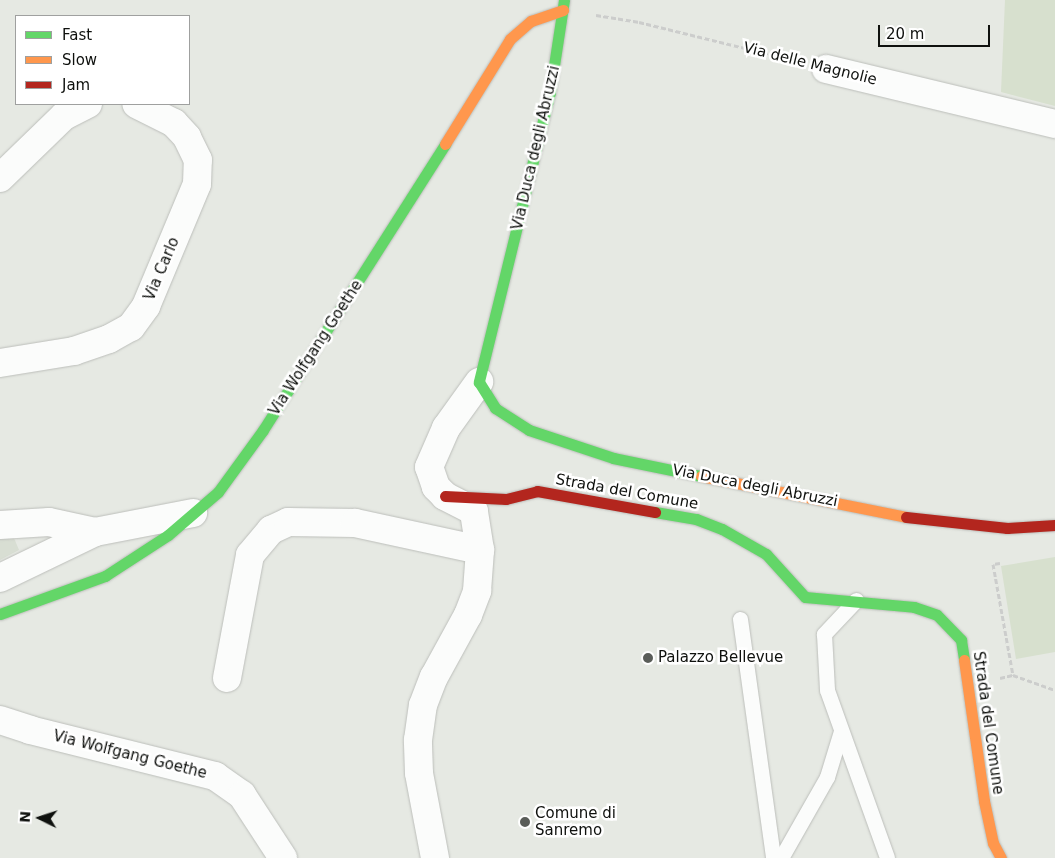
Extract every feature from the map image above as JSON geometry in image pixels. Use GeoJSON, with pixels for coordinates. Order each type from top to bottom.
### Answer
{"type":"FeatureCollection","features":[{"type":"Feature","properties":{"kind":"street","name":"Via Duca degli Abruzzi"},"geometry":{"type":"LineString","coordinates":[[445,496],[436,487],[429,467],[446,428],[479,382],[550,92],[564,5]]}},
{"type":"Feature","properties":{"kind":"street","name":"Via Wolfgang Goethe"},"geometry":{"type":"LineString","coordinates":[[0,614],[105,576],[168,535],[218,492],[263,430],[450,140],[510,39],[531,21],[564,5]]}},
{"type":"Feature","properties":{"kind":"street","name":"Via delle Magnolie"},"geometry":{"type":"LineString","coordinates":[[826,68],[1055,124]]}},
{"type":"Feature","properties":{"kind":"street"},"geometry":{"type":"LineString","coordinates":[[0,178],[64,116],[86,105]]}},
{"type":"Feature","properties":{"kind":"street","name":"Via Carlo"},"geometry":{"type":"LineString","coordinates":[[0,363],[74,351],[109,339],[131,327],[146,306],[197,184],[198,160],[187,137],[174,123],[138,105]]}},
{"type":"Feature","properties":{"kind":"street","name":"Via Duca degli Abruzzi"},"geometry":{"type":"LineString","coordinates":[[479,382],[496,408],[502,413],[529,430],[582,450],[907,517],[1007,528],[1055,526]]}},
{"type":"Feature","properties":{"kind":"street","name":"Strada del Comune"},"geometry":{"type":"LineString","coordinates":[[445,496],[506,500],[537,491],[696,519],[722,529],[766,554],[805,597],[857,599],[914,606],[937,615],[961,640],[970,686],[984,801],[993,844],[1001,858]]}},
{"type":"Feature","properties":{"kind":"street"},"geometry":{"type":"LineString","coordinates":[[428,856],[419,773],[418,740],[423,705],[434,677],[468,615],[477,591],[480,550],[474,511],[445,496]]}},
{"type":"Feature","properties":{"kind":"street"},"geometry":{"type":"LineString","coordinates":[[0,578],[95,532],[193,513]]}},
{"type":"Feature","properties":{"kind":"street"},"geometry":{"type":"LineString","coordinates":[[0,525],[49,522],[95,532]]}},
{"type":"Feature","properties":{"kind":"street"},"geometry":{"type":"LineString","coordinates":[[227,678],[250,556],[271,530],[288,522],[355,523],[480,550]]}},
{"type":"Feature","properties":{"kind":"street","name":"Via Wolfgang Goethe"},"geometry":{"type":"LineString","coordinates":[[0,720],[30,730],[215,776],[242,795],[283,858]]}},
{"type":"Feature","properties":{"kind":"lane"},"geometry":{"type":"LineString","coordinates":[[857,599],[824,634],[827,690],[887,858]]}},
{"type":"Feature","properties":{"kind":"lane"},"geometry":{"type":"LineString","coordinates":[[740,619],[774,858]]}},
{"type":"Feature","properties":{"kind":"lane"},"geometry":{"type":"LineString","coordinates":[[782,858],[827,777],[842,731]]}},
{"type":"Feature","properties":{"kind":"path","name":"Via delle Magnolie"},"geometry":{"type":"LineString","coordinates":[[564,5],[826,68]]}},
{"type":"Feature","properties":{"kind":"path"},"geometry":{"type":"LineString","coordinates":[[1010,560],[993,564],[1013,675]]}},
{"type":"Feature","properties":{"kind":"path"},"geometry":{"type":"LineString","coordinates":[[970,686],[1013,675],[1055,690]]}},
{"type":"Feature","properties":{"kind":"shaded area"},"geometry":{"type":"Polygon","coordinates":[[[0,534],[14,538],[19,550],[0,560],[0,534]]]}},
{"type":"Feature","properties":{"kind":"green space"},"geometry":{"type":"Polygon","coordinates":[[[1005,0],[1055,0],[1055,106],[1001,92],[1005,0]]]}},
{"type":"Feature","properties":{"kind":"green space"},"geometry":{"type":"Polygon","coordinates":[[[1055,557],[1055,652],[1016,659],[1001,566],[1055,557]]]}},
{"type":"Feature","properties":{"kind":"traffic: fast"},"geometry":{"type":"LineString","coordinates":[[564,0],[550,92],[479,382],[495,408],[529,430],[613,458],[701,476]]}},
{"type":"Feature","properties":{"kind":"traffic: fast"},"geometry":{"type":"LineString","coordinates":[[0,614],[105,576],[168,535],[218,492],[263,430],[445,144]]}},
{"type":"Feature","properties":{"kind":"traffic: fast"},"geometry":{"type":"LineString","coordinates":[[655,512],[696,519],[722,529],[766,554],[805,597],[914,607],[937,615],[961,640],[964,660]]}},
{"type":"Feature","properties":{"kind":"traffic: slow"},"geometry":{"type":"LineString","coordinates":[[445,144],[510,39],[531,21],[563,10]]}},
{"type":"Feature","properties":{"kind":"traffic: slow"},"geometry":{"type":"LineString","coordinates":[[701,476],[906,517]]}},
{"type":"Feature","properties":{"kind":"traffic: slow"},"geometry":{"type":"LineString","coordinates":[[964,660],[984,801],[993,843],[1001,858]]}},
{"type":"Feature","properties":{"kind":"traffic: jam"},"geometry":{"type":"LineString","coordinates":[[445,496],[506,499],[537,491],[655,512]]}},
{"type":"Feature","properties":{"kind":"traffic: jam"},"geometry":{"type":"LineString","coordinates":[[906,517],[1007,528],[1055,525]]}},
{"type":"Feature","properties":{"kind":"place","name":"Palazzo Bellevue"},"geometry":{"type":"Point","coordinates":[648,658]}},
{"type":"Feature","properties":{"kind":"place","name":"Comune di Sanremo"},"geometry":{"type":"Point","coordinates":[525,822]}}]}
